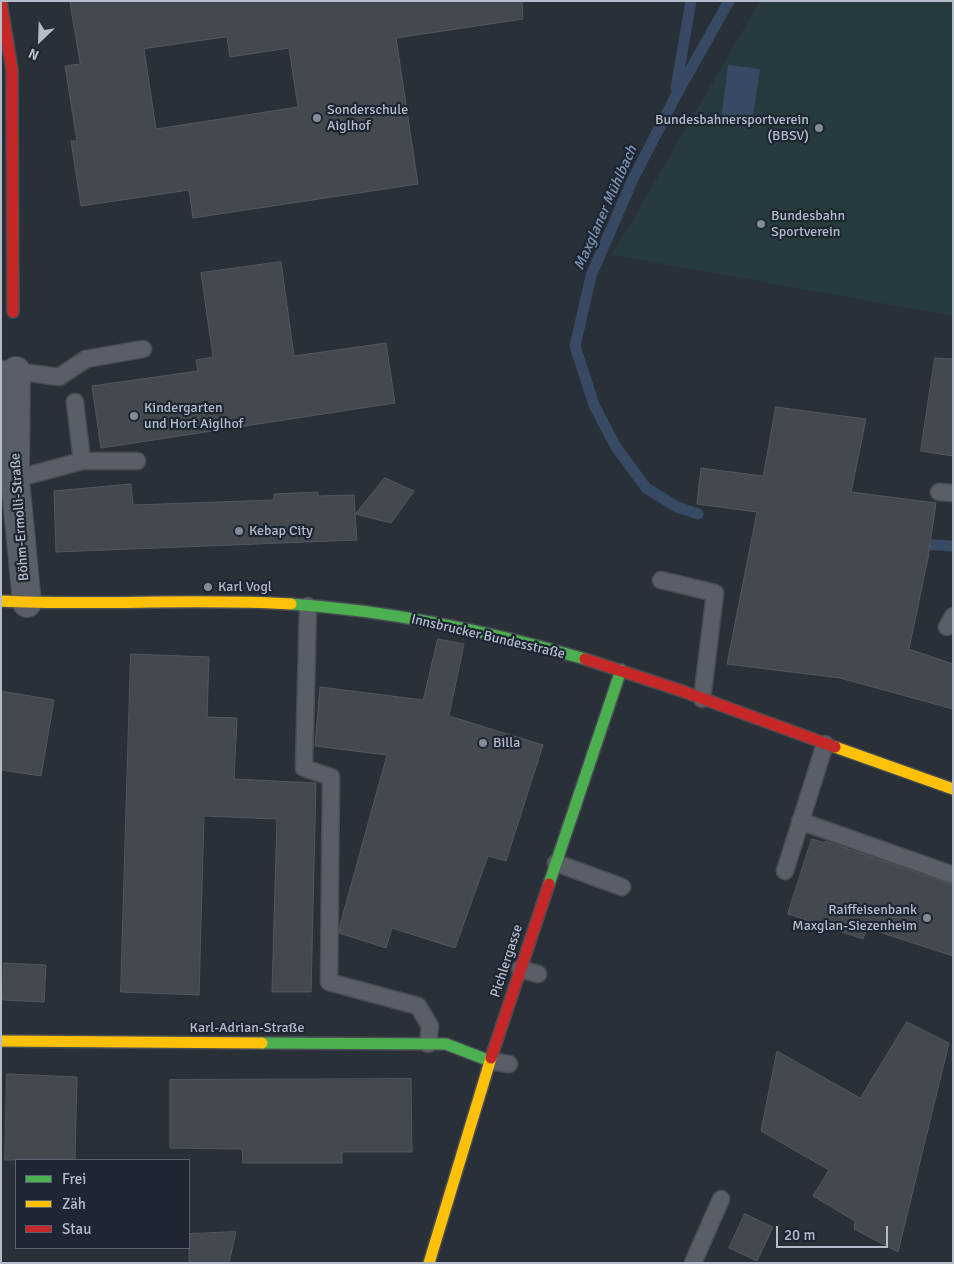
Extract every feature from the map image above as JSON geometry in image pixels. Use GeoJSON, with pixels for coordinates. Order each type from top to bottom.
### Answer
{"type":"FeatureCollection","features":[{"type":"Feature","properties":{"kind":"street"},"geometry":{"type":"LineString","coordinates":[[1,2],[12,70],[13,312]]}},
{"type":"Feature","properties":{"kind":"street","name":"Böhm-Ermolli-Straße"},"geometry":{"type":"LineString","coordinates":[[9,370],[8,481],[14,602]]}},
{"type":"Feature","properties":{"kind":"street","name":"Innsbrucker Bundesstraße"},"geometry":{"type":"LineString","coordinates":[[14,602],[214,601],[337,608],[434,622],[534,644],[621,670],[903,773],[953,789]]}},
{"type":"Feature","properties":{"kind":"street","name":"Pichlergasse"},"geometry":{"type":"LineString","coordinates":[[429,1263],[490,1061],[621,670]]}},
{"type":"Feature","properties":{"kind":"street","name":"Karl-Adrian-Straße"},"geometry":{"type":"LineString","coordinates":[[1,1041],[446,1044],[490,1061]]}},
{"type":"Feature","properties":{"kind":"lane"},"geometry":{"type":"LineString","coordinates":[[9,370],[59,377],[86,359],[143,349]]}},
{"type":"Feature","properties":{"kind":"lane"},"geometry":{"type":"LineString","coordinates":[[75,402],[82,461]]}},
{"type":"Feature","properties":{"kind":"lane"},"geometry":{"type":"LineString","coordinates":[[8,481],[82,461],[136,462]]}},
{"type":"Feature","properties":{"kind":"lane"},"geometry":{"type":"LineString","coordinates":[[661,580],[715,593],[702,699]]}},
{"type":"Feature","properties":{"kind":"lane"},"geometry":{"type":"LineString","coordinates":[[308,606],[304,768],[331,778],[329,982],[418,1006],[430,1026],[428,1044]]}},
{"type":"Feature","properties":{"kind":"lane"},"geometry":{"type":"LineString","coordinates":[[785,871],[825,744]]}},
{"type":"Feature","properties":{"kind":"lane"},"geometry":{"type":"LineString","coordinates":[[800,821],[953,875]]}},
{"type":"Feature","properties":{"kind":"lane"},"geometry":{"type":"LineString","coordinates":[[556,863],[622,887]]}},
{"type":"Feature","properties":{"kind":"lane"},"geometry":{"type":"LineString","coordinates":[[520,969],[538,974]]}},
{"type":"Feature","properties":{"kind":"lane"},"geometry":{"type":"LineString","coordinates":[[490,1061],[509,1064]]}},
{"type":"Feature","properties":{"kind":"lane"},"geometry":{"type":"LineString","coordinates":[[693,1263],[721,1199]]}},
{"type":"Feature","properties":{"kind":"green space","name":"Bundesbahnersportverein (BBSV)"},"geometry":{"type":"Polygon","coordinates":[[[760,1],[953,1],[953,316],[612,255],[760,1]]]}},
{"type":"Feature","properties":{"kind":"water"},"geometry":{"type":"Polygon","coordinates":[[[728,65],[760,69],[752,123],[721,119],[728,65]]]}},
{"type":"Feature","properties":{"kind":"building","name":"Sonderschule Aiglhof"},"geometry":{"type":"Polygon","coordinates":[[[70,1],[522,1],[523,19],[396,38],[418,184],[193,218],[189,190],[81,206],[71,141],[77,141],[65,66],[80,64],[70,1]],[[227,37],[144,49],[156,129],[298,107],[289,48],[230,57],[227,37]]]}},
{"type":"Feature","properties":{"kind":"building"},"geometry":{"type":"Polygon","coordinates":[[[281,262],[294,356],[386,343],[395,403],[101,448],[92,386],[198,371],[196,360],[213,357],[201,273],[281,262]]]}},
{"type":"Feature","properties":{"kind":"building"},"geometry":{"type":"Polygon","coordinates":[[[935,358],[953,359],[953,456],[921,451],[935,358]]]}},
{"type":"Feature","properties":{"kind":"building"},"geometry":{"type":"Polygon","coordinates":[[[776,407],[866,419],[851,492],[936,503],[928,558],[909,649],[953,664],[953,709],[840,678],[727,664],[757,512],[697,504],[701,468],[763,476],[776,407]]]}},
{"type":"Feature","properties":{"kind":"building"},"geometry":{"type":"Polygon","coordinates":[[[385,478],[414,491],[391,523],[355,514],[385,478]]]}},
{"type":"Feature","properties":{"kind":"building"},"geometry":{"type":"Polygon","coordinates":[[[131,484],[133,505],[274,500],[274,494],[318,492],[318,496],[354,495],[357,540],[56,552],[54,491],[131,484]]]}},
{"type":"Feature","properties":{"kind":"building"},"geometry":{"type":"Polygon","coordinates":[[[438,639],[464,644],[449,716],[543,745],[506,861],[488,856],[455,948],[392,928],[386,948],[339,933],[387,755],[315,746],[320,687],[423,700],[438,639]]]}},
{"type":"Feature","properties":{"kind":"building"},"geometry":{"type":"Polygon","coordinates":[[[131,654],[209,657],[207,717],[237,718],[234,779],[316,783],[311,992],[272,992],[277,819],[204,816],[199,995],[121,992],[131,654]]]}},
{"type":"Feature","properties":{"kind":"building"},"geometry":{"type":"Polygon","coordinates":[[[1,691],[54,700],[41,776],[1,770],[1,691]]]}},
{"type":"Feature","properties":{"kind":"building"},"geometry":{"type":"Polygon","coordinates":[[[812,839],[825,843],[825,841],[953,885],[953,956],[867,928],[863,939],[788,914],[812,839]]]}},
{"type":"Feature","properties":{"kind":"building"},"geometry":{"type":"Polygon","coordinates":[[[4,963],[46,965],[44,1002],[3,1000],[4,963]]]}},
{"type":"Feature","properties":{"kind":"building"},"geometry":{"type":"Polygon","coordinates":[[[907,1022],[949,1043],[898,1252],[854,1229],[855,1221],[813,1196],[829,1170],[761,1131],[777,1051],[860,1098],[907,1022]]]}},
{"type":"Feature","properties":{"kind":"building"},"geometry":{"type":"Polygon","coordinates":[[[7,1074],[77,1077],[75,1159],[5,1160],[7,1074]]]}},
{"type":"Feature","properties":{"kind":"building"},"geometry":{"type":"Polygon","coordinates":[[[411,1079],[412,1152],[342,1152],[342,1163],[243,1163],[242,1149],[170,1148],[170,1080],[411,1079]]]}},
{"type":"Feature","properties":{"kind":"building"},"geometry":{"type":"Polygon","coordinates":[[[745,1214],[773,1227],[757,1261],[729,1248],[745,1214]]]}},
{"type":"Feature","properties":{"kind":"building"},"geometry":{"type":"Polygon","coordinates":[[[236,1232],[229,1263],[189,1263],[190,1234],[236,1232]]]}},
{"type":"Feature","properties":{"kind":"waterway"},"geometry":{"type":"LineString","coordinates":[[676,88],[691,1]]}},
{"type":"Feature","properties":{"kind":"waterway","name":"Maxglaner Mühlbach"},"geometry":{"type":"LineString","coordinates":[[698,514],[677,507],[646,488],[616,447],[594,405],[575,346],[591,276],[632,181],[674,99],[729,1]]}},
{"type":"Feature","properties":{"kind":"waterway","name":"Maxglaner Mühlbach"},"geometry":{"type":"LineString","coordinates":[[915,544],[953,546]]}},
{"type":"Feature","properties":{"kind":"traffic: fast"},"geometry":{"type":"LineString","coordinates":[[291,604],[403,617],[476,631],[585,659]]}},
{"type":"Feature","properties":{"kind":"traffic: fast"},"geometry":{"type":"LineString","coordinates":[[549,884],[621,670]]}},
{"type":"Feature","properties":{"kind":"traffic: fast"},"geometry":{"type":"LineString","coordinates":[[262,1043],[446,1044],[490,1061]]}},
{"type":"Feature","properties":{"kind":"traffic: slow"},"geometry":{"type":"LineString","coordinates":[[1,601],[74,603],[255,602],[291,604]]}},
{"type":"Feature","properties":{"kind":"traffic: slow"},"geometry":{"type":"LineString","coordinates":[[835,747],[953,789]]}},
{"type":"Feature","properties":{"kind":"traffic: slow"},"geometry":{"type":"LineString","coordinates":[[1,1041],[262,1043]]}},
{"type":"Feature","properties":{"kind":"traffic: slow"},"geometry":{"type":"LineString","coordinates":[[429,1263],[491,1058]]}},
{"type":"Feature","properties":{"kind":"traffic: jam"},"geometry":{"type":"LineString","coordinates":[[1,2],[12,70],[13,312]]}},
{"type":"Feature","properties":{"kind":"traffic: jam"},"geometry":{"type":"LineString","coordinates":[[585,659],[682,691],[835,747]]}},
{"type":"Feature","properties":{"kind":"traffic: jam"},"geometry":{"type":"LineString","coordinates":[[491,1058],[549,884]]}},
{"type":"Feature","properties":{"kind":"place","name":"Sonderschule Aiglhof"},"geometry":{"type":"Point","coordinates":[317,118]}},
{"type":"Feature","properties":{"kind":"place","name":"Bundesbahnersportverein (BBSV)"},"geometry":{"type":"Point","coordinates":[819,128]}},
{"type":"Feature","properties":{"kind":"place","name":"Bundesbahn Sportverein"},"geometry":{"type":"Point","coordinates":[761,224]}},
{"type":"Feature","properties":{"kind":"place","name":"Kindergarten und Hort Aiglhof"},"geometry":{"type":"Point","coordinates":[134,416]}},
{"type":"Feature","properties":{"kind":"place","name":"Kebap City"},"geometry":{"type":"Point","coordinates":[239,531]}},
{"type":"Feature","properties":{"kind":"place","name":"Karl Vogl"},"geometry":{"type":"Point","coordinates":[208,587]}},
{"type":"Feature","properties":{"kind":"place","name":"Billa"},"geometry":{"type":"Point","coordinates":[483,743]}},
{"type":"Feature","properties":{"kind":"place","name":"Raiffeisenbank Maxglan-Siezenheim"},"geometry":{"type":"Point","coordinates":[927,918]}}]}
